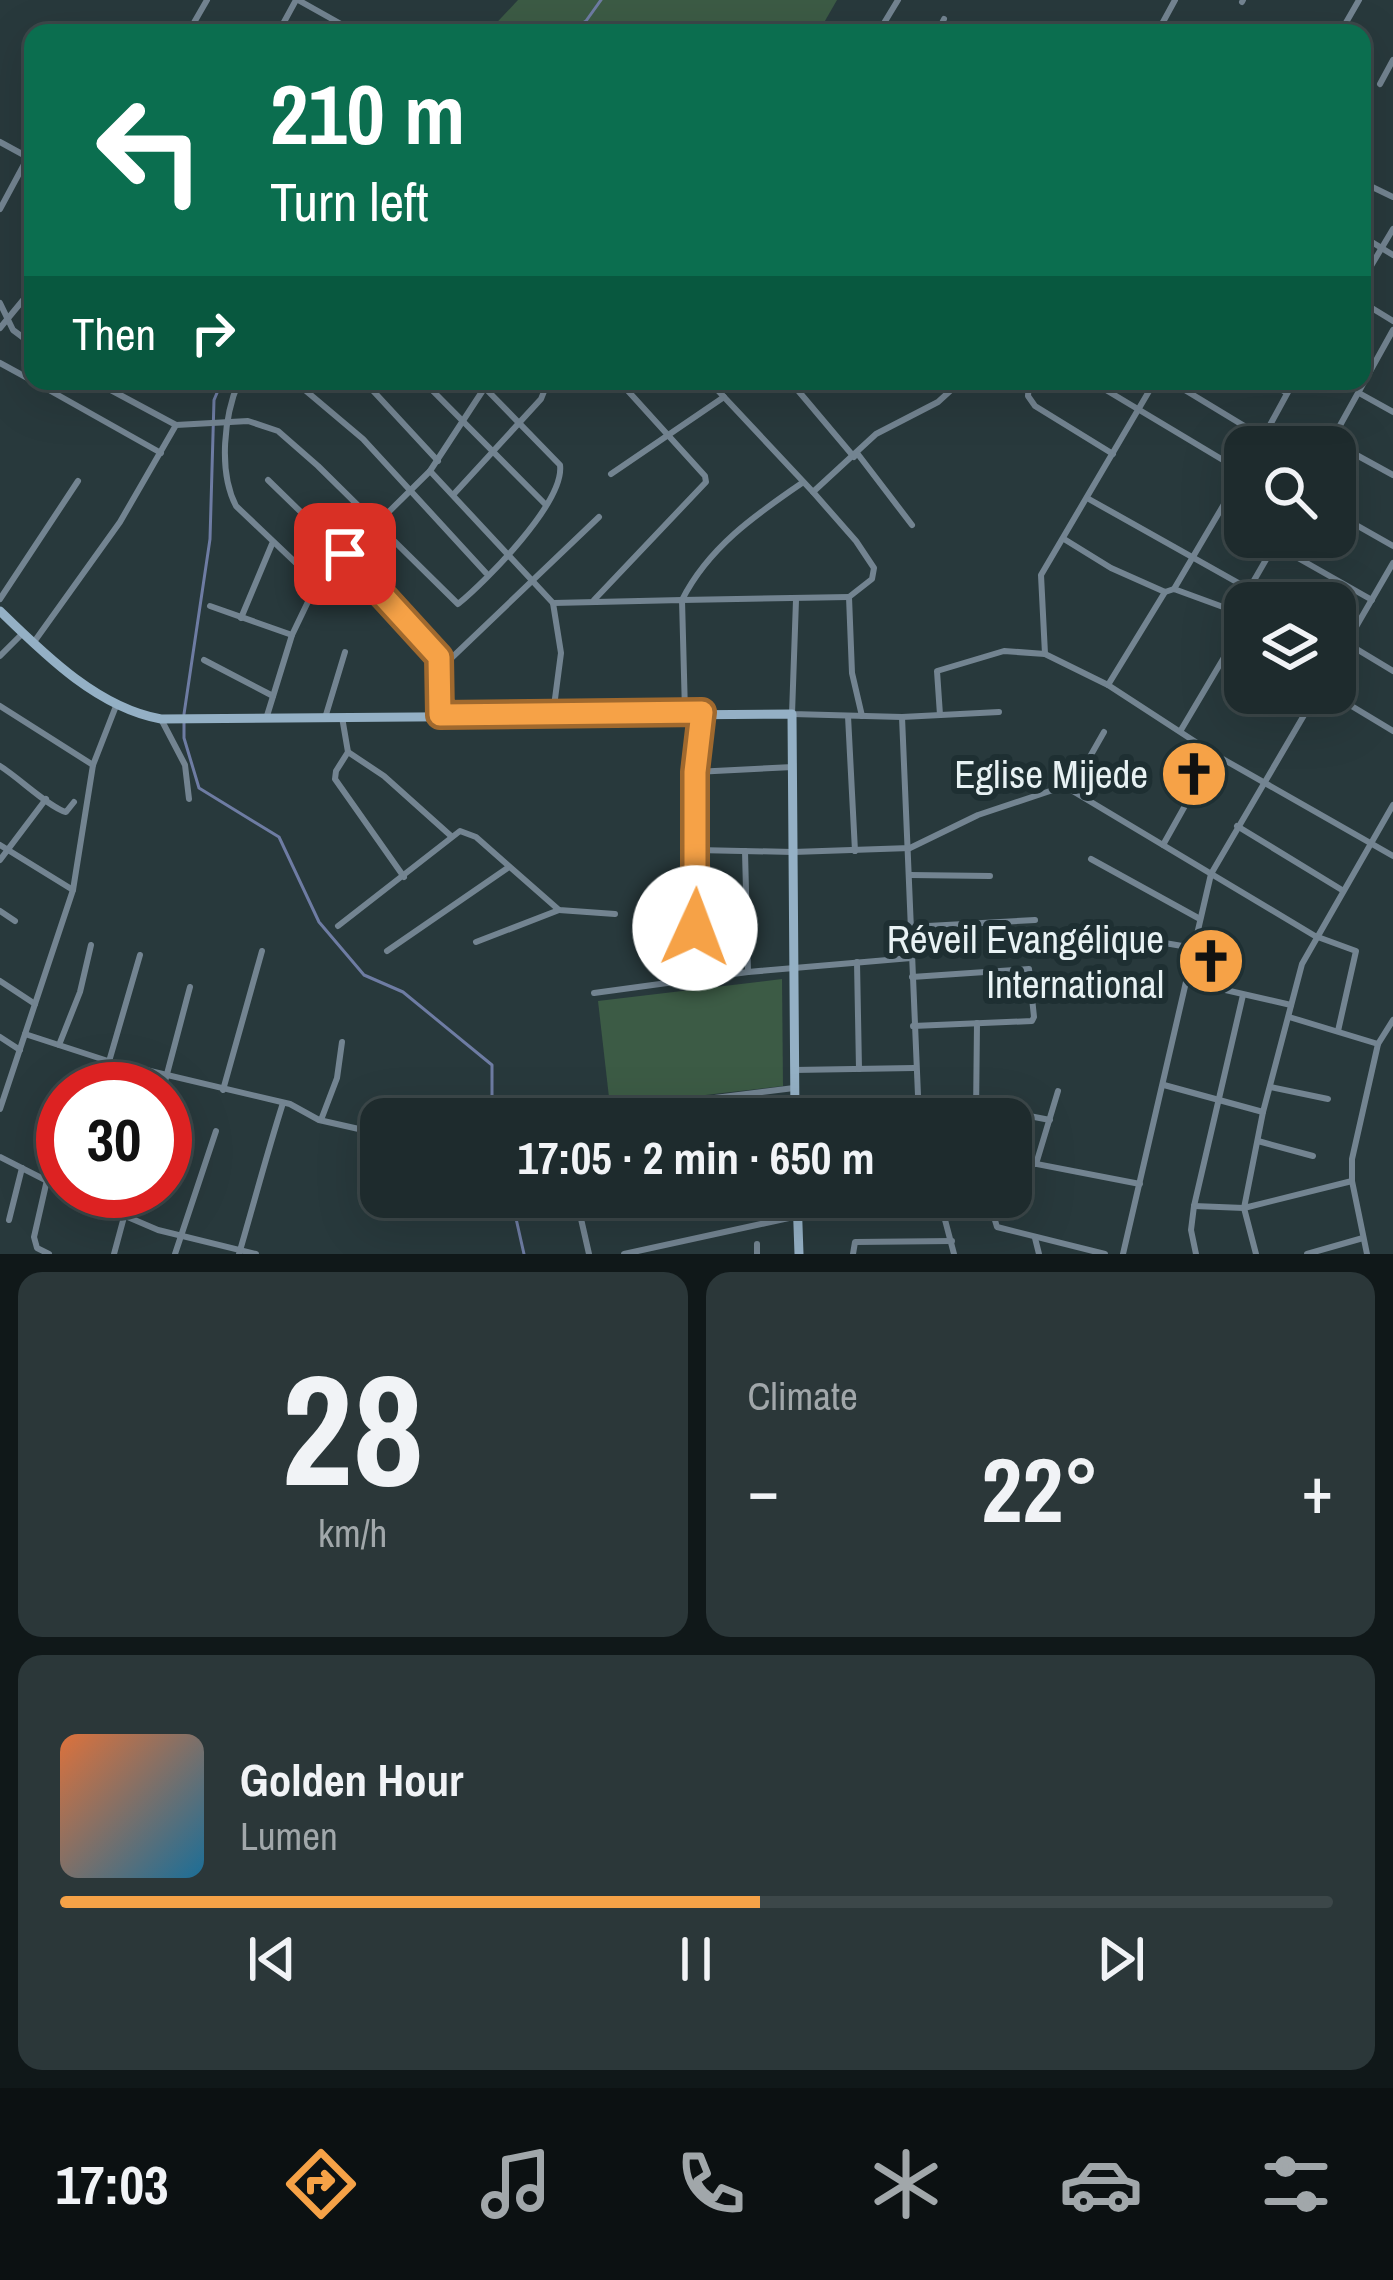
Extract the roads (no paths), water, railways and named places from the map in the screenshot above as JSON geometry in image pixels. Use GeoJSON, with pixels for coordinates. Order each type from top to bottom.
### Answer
{"type":"FeatureCollection","features":[{"type":"Feature","properties":{"kind":"street"},"geometry":{"type":"LineString","coordinates":[[297,0],[341,24]]}},
{"type":"Feature","properties":{"kind":"street"},"geometry":{"type":"LineString","coordinates":[[942,24],[944,20]]}},
{"type":"Feature","properties":{"kind":"street"},"geometry":{"type":"LineString","coordinates":[[1380,84],[1393,61]]}},
{"type":"Feature","properties":{"kind":"street"},"geometry":{"type":"LineString","coordinates":[[0,209],[24,168]]}},
{"type":"Feature","properties":{"kind":"street"},"geometry":{"type":"LineString","coordinates":[[1371,266],[1393,229]]}},
{"type":"Feature","properties":{"kind":"street"},"geometry":{"type":"LineString","coordinates":[[1371,241],[1393,255]]}},
{"type":"Feature","properties":{"kind":"street"},"geometry":{"type":"LineString","coordinates":[[0,328],[24,301]]}},
{"type":"Feature","properties":{"kind":"street"},"geometry":{"type":"LineString","coordinates":[[0,302],[13,330],[24,338]]}},
{"type":"Feature","properties":{"kind":"street"},"geometry":{"type":"LineString","coordinates":[[1372,368],[1393,326]]}},
{"type":"Feature","properties":{"kind":"street"},"geometry":{"type":"LineString","coordinates":[[49,390],[161,453]]}},
{"type":"Feature","properties":{"kind":"street"},"geometry":{"type":"LineString","coordinates":[[111,390],[176,424],[261,423],[278,431],[319,466],[455,604],[510,554],[560,481],[560,465],[491,390]]}},
{"type":"Feature","properties":{"kind":"street"},"geometry":{"type":"LineString","coordinates":[[236,390],[227,422],[228,490],[236,506],[317,583]]}},
{"type":"Feature","properties":{"kind":"street"},"geometry":{"type":"LineString","coordinates":[[304,390],[363,440],[487,574]]}},
{"type":"Feature","properties":{"kind":"street"},"geometry":{"type":"LineString","coordinates":[[372,390],[438,461]]}},
{"type":"Feature","properties":{"kind":"street"},"geometry":{"type":"LineString","coordinates":[[431,390],[546,505]]}},
{"type":"Feature","properties":{"kind":"street"},"geometry":{"type":"LineString","coordinates":[[266,719],[292,635],[317,583],[430,471],[483,390]]}},
{"type":"Feature","properties":{"kind":"street"},"geometry":{"type":"LineString","coordinates":[[453,495],[541,399],[542,390]]}},
{"type":"Feature","properties":{"kind":"street"},"geometry":{"type":"LineString","coordinates":[[595,600],[705,485],[704,476],[627,390]]}},
{"type":"Feature","properties":{"kind":"street"},"geometry":{"type":"LineString","coordinates":[[553,603],[849,597],[872,579],[874,568],[856,541],[720,390]]}},
{"type":"Feature","properties":{"kind":"street"},"geometry":{"type":"LineString","coordinates":[[798,390],[912,525]]}},
{"type":"Feature","properties":{"kind":"street"},"geometry":{"type":"LineString","coordinates":[[813,492],[876,434],[938,402],[951,390]]}},
{"type":"Feature","properties":{"kind":"street"},"geometry":{"type":"LineString","coordinates":[[1028,390],[1035,406],[1113,454]]}},
{"type":"Feature","properties":{"kind":"street"},"geometry":{"type":"LineString","coordinates":[[1106,390],[1224,459]]}},
{"type":"Feature","properties":{"kind":"street"},"geometry":{"type":"LineString","coordinates":[[1045,654],[1039,580],[1150,390]]}},
{"type":"Feature","properties":{"kind":"street"},"geometry":{"type":"LineString","coordinates":[[1185,390],[1243,426]]}},
{"type":"Feature","properties":{"kind":"street"},"geometry":{"type":"LineString","coordinates":[[1282,390],[1287,393]]}},
{"type":"Feature","properties":{"kind":"street"},"geometry":{"type":"LineString","coordinates":[[1269,426],[1289,390]]}},
{"type":"Feature","properties":{"kind":"street"},"geometry":{"type":"LineString","coordinates":[[1339,426],[1360,390]]}},
{"type":"Feature","properties":{"kind":"street"},"geometry":{"type":"LineString","coordinates":[[1358,393],[1393,412]]}},
{"type":"Feature","properties":{"kind":"street"},"geometry":{"type":"LineString","coordinates":[[611,474],[724,397]]}},
{"type":"Feature","properties":{"kind":"street"},"geometry":{"type":"LineString","coordinates":[[33,643],[120,522],[176,424]]}},
{"type":"Feature","properties":{"kind":"street"},"geometry":{"type":"LineString","coordinates":[[1356,457],[1393,475]]}},
{"type":"Feature","properties":{"kind":"street"},"geometry":{"type":"LineString","coordinates":[[430,471],[553,603],[561,640],[554,714]]}},
{"type":"Feature","properties":{"kind":"street"},"geometry":{"type":"LineString","coordinates":[[268,480],[345,554],[435,652],[441,668],[440,715]]}},
{"type":"Feature","properties":{"kind":"street"},"geometry":{"type":"LineString","coordinates":[[0,599],[78,481]]}},
{"type":"Feature","properties":{"kind":"street"},"geometry":{"type":"LineString","coordinates":[[685,712],[682,600],[698,570],[729,538],[802,483]]}},
{"type":"Feature","properties":{"kind":"street"},"geometry":{"type":"LineString","coordinates":[[1087,498],[1236,582]]}},
{"type":"Feature","properties":{"kind":"street"},"geometry":{"type":"LineString","coordinates":[[1108,686],[1224,504]]}},
{"type":"Feature","properties":{"kind":"street"},"geometry":{"type":"LineString","coordinates":[[441,668],[599,517]]}},
{"type":"Feature","properties":{"kind":"street"},"geometry":{"type":"LineString","coordinates":[[1356,525],[1393,546]]}},
{"type":"Feature","properties":{"kind":"street"},"geometry":{"type":"LineString","coordinates":[[1064,539],[1115,570],[1165,592]]}},
{"type":"Feature","properties":{"kind":"street"},"geometry":{"type":"LineString","coordinates":[[241,618],[273,543]]}},
{"type":"Feature","properties":{"kind":"street"},"geometry":{"type":"LineString","coordinates":[[1305,558],[1372,599]]}},
{"type":"Feature","properties":{"kind":"street"},"geometry":{"type":"LineString","coordinates":[[1356,626],[1393,563]]}},
{"type":"Feature","properties":{"kind":"street"},"geometry":{"type":"LineString","coordinates":[[1174,589],[1224,610]]}},
{"type":"Feature","properties":{"kind":"street"},"geometry":{"type":"LineString","coordinates":[[849,597],[852,673],[862,716]]}},
{"type":"Feature","properties":{"kind":"street"},"geometry":{"type":"LineString","coordinates":[[794,1098],[796,598]]}},
{"type":"Feature","properties":{"kind":"street"},"geometry":{"type":"LineString","coordinates":[[210,606],[292,635]]}},
{"type":"Feature","properties":{"kind":"street"},"geometry":{"type":"LineString","coordinates":[[0,611],[33,643],[116,706],[161,719],[685,712],[902,717],[999,712]]}},
{"type":"Feature","properties":{"kind":"street"},"geometry":{"type":"LineString","coordinates":[[0,656],[22,633]]}},
{"type":"Feature","properties":{"kind":"street"},"geometry":{"type":"LineString","coordinates":[[1356,649],[1393,671]]}},
{"type":"Feature","properties":{"kind":"street"},"geometry":{"type":"LineString","coordinates":[[940,715],[938,671],[1004,651],[1045,654],[1108,686],[1214,754],[1393,856]]}},
{"type":"Feature","properties":{"kind":"street"},"geometry":{"type":"LineString","coordinates":[[325,718],[345,652]]}},
{"type":"Feature","properties":{"kind":"street"},"geometry":{"type":"LineString","coordinates":[[204,660],[273,696]]}},
{"type":"Feature","properties":{"kind":"street"},"geometry":{"type":"LineString","coordinates":[[1181,730],[1224,666]]}},
{"type":"Feature","properties":{"kind":"street"},"geometry":{"type":"LineString","coordinates":[[0,706],[93,765]]}},
{"type":"Feature","properties":{"kind":"street"},"geometry":{"type":"LineString","coordinates":[[1,1103],[73,890],[93,765],[116,706]]}},
{"type":"Feature","properties":{"kind":"street"},"geometry":{"type":"LineString","coordinates":[[1356,709],[1393,731]]}},
{"type":"Feature","properties":{"kind":"street"},"geometry":{"type":"LineString","coordinates":[[694,980],[695,772],[702,712]]}},
{"type":"Feature","properties":{"kind":"street"},"geometry":{"type":"LineString","coordinates":[[1123,1254],[1211,874],[1304,714]]}},
{"type":"Feature","properties":{"kind":"street"},"geometry":{"type":"LineString","coordinates":[[848,716],[855,850]]}},
{"type":"Feature","properties":{"kind":"street"},"geometry":{"type":"LineString","coordinates":[[342,717],[348,752],[335,779],[404,877]]}},
{"type":"Feature","properties":{"kind":"street"},"geometry":{"type":"LineString","coordinates":[[902,717],[917,1098]]}},
{"type":"Feature","properties":{"kind":"street"},"geometry":{"type":"LineString","coordinates":[[161,719],[185,765],[189,800]]}},
{"type":"Feature","properties":{"kind":"street"},"geometry":{"type":"LineString","coordinates":[[1071,790],[1104,732]]}},
{"type":"Feature","properties":{"kind":"street"},"geometry":{"type":"LineString","coordinates":[[348,752],[384,776],[451,836]]}},
{"type":"Feature","properties":{"kind":"street"},"geometry":{"type":"LineString","coordinates":[[1163,844],[1214,754]]}},
{"type":"Feature","properties":{"kind":"street"},"geometry":{"type":"LineString","coordinates":[[0,766],[63,813],[74,802]]}},
{"type":"Feature","properties":{"kind":"street"},"geometry":{"type":"LineString","coordinates":[[695,772],[793,766]]}},
{"type":"Feature","properties":{"kind":"street"},"geometry":{"type":"LineString","coordinates":[[697,850],[910,848],[978,815],[1056,789],[1071,790],[1316,936],[1356,951],[1338,1031]]}},
{"type":"Feature","properties":{"kind":"street"},"geometry":{"type":"LineString","coordinates":[[0,860],[3,848],[46,800]]}},
{"type":"Feature","properties":{"kind":"street"},"geometry":{"type":"LineString","coordinates":[[1256,1254],[1244,1208],[1302,964],[1393,806]]}},
{"type":"Feature","properties":{"kind":"street"},"geometry":{"type":"LineString","coordinates":[[1237,826],[1342,890]]}},
{"type":"Feature","properties":{"kind":"street"},"geometry":{"type":"LineString","coordinates":[[338,926],[451,836],[468,832],[559,910]]}},
{"type":"Feature","properties":{"kind":"street"},"geometry":{"type":"LineString","coordinates":[[3,848],[73,890]]}},
{"type":"Feature","properties":{"kind":"street"},"geometry":{"type":"LineString","coordinates":[[745,851],[748,972]]}},
{"type":"Feature","properties":{"kind":"street"},"geometry":{"type":"LineString","coordinates":[[1091,859],[1200,919]]}},
{"type":"Feature","properties":{"kind":"street"},"geometry":{"type":"LineString","coordinates":[[387,951],[509,867]]}},
{"type":"Feature","properties":{"kind":"street"},"geometry":{"type":"LineString","coordinates":[[910,875],[990,876]]}},
{"type":"Feature","properties":{"kind":"street"},"geometry":{"type":"LineString","coordinates":[[476,942],[559,910],[615,914]]}},
{"type":"Feature","properties":{"kind":"street"},"geometry":{"type":"LineString","coordinates":[[0,911],[16,921]]}},
{"type":"Feature","properties":{"kind":"street"},"geometry":{"type":"LineString","coordinates":[[910,927],[1035,920]]}},
{"type":"Feature","properties":{"kind":"street"},"geometry":{"type":"LineString","coordinates":[[1147,940],[1194,948]]}},
{"type":"Feature","properties":{"kind":"street"},"geometry":{"type":"LineString","coordinates":[[59,1045],[80,992],[91,945]]}},
{"type":"Feature","properties":{"kind":"street"},"geometry":{"type":"LineString","coordinates":[[223,1090],[262,951]]}},
{"type":"Feature","properties":{"kind":"street"},"geometry":{"type":"LineString","coordinates":[[108,1061],[140,955]]}},
{"type":"Feature","properties":{"kind":"street"},"geometry":{"type":"LineString","coordinates":[[594,993],[748,972],[911,958]]}},
{"type":"Feature","properties":{"kind":"street"},"geometry":{"type":"LineString","coordinates":[[857,962],[859,1069]]}},
{"type":"Feature","properties":{"kind":"street"},"geometry":{"type":"LineString","coordinates":[[911,977],[1029,969],[1034,1020],[914,1026]]}},
{"type":"Feature","properties":{"kind":"street"},"geometry":{"type":"LineString","coordinates":[[0,981],[35,1004]]}},
{"type":"Feature","properties":{"kind":"street"},"geometry":{"type":"LineString","coordinates":[[1186,981],[1291,1004]]}},
{"type":"Feature","properties":{"kind":"street"},"geometry":{"type":"LineString","coordinates":[[171,1062],[190,987]]}},
{"type":"Feature","properties":{"kind":"street"},"geometry":{"type":"LineString","coordinates":[[1194,1253],[1194,1206],[1243,995]]}},
{"type":"Feature","properties":{"kind":"street"},"geometry":{"type":"LineString","coordinates":[[1289,1017],[1378,1044]]}},
{"type":"Feature","properties":{"kind":"street"},"geometry":{"type":"LineString","coordinates":[[1367,1254],[1352,1160],[1378,1044],[1393,1020]]}},
{"type":"Feature","properties":{"kind":"street"},"geometry":{"type":"LineString","coordinates":[[976,1098],[977,1023]]}},
{"type":"Feature","properties":{"kind":"street"},"geometry":{"type":"LineString","coordinates":[[25,1034],[112,1062]]}},
{"type":"Feature","properties":{"kind":"street"},"geometry":{"type":"LineString","coordinates":[[0,1037],[20,1050]]}},
{"type":"Feature","properties":{"kind":"street"},"geometry":{"type":"LineString","coordinates":[[321,1120],[337,1078],[342,1042]]}},
{"type":"Feature","properties":{"kind":"street"},"geometry":{"type":"LineString","coordinates":[[794,1070],[914,1069]]}},
{"type":"Feature","properties":{"kind":"street"},"geometry":{"type":"LineString","coordinates":[[192,1082],[283,1102],[321,1120],[360,1129]]}},
{"type":"Feature","properties":{"kind":"street"},"geometry":{"type":"LineString","coordinates":[[1164,1085],[1264,1112]]}},
{"type":"Feature","properties":{"kind":"street"},"geometry":{"type":"LineString","coordinates":[[1270,1087],[1328,1099]]}},
{"type":"Feature","properties":{"kind":"street"},"geometry":{"type":"LineString","coordinates":[[714,1098],[794,1088]]}},
{"type":"Feature","properties":{"kind":"street"},"geometry":{"type":"LineString","coordinates":[[1036,1163],[1058,1091]]}},
{"type":"Feature","properties":{"kind":"street"},"geometry":{"type":"LineString","coordinates":[[240,1252],[283,1102]]}},
{"type":"Feature","properties":{"kind":"street"},"geometry":{"type":"LineString","coordinates":[[1032,1117],[1050,1120]]}},
{"type":"Feature","properties":{"kind":"street"},"geometry":{"type":"LineString","coordinates":[[175,1254],[216,1131]]}},
{"type":"Feature","properties":{"kind":"street"},"geometry":{"type":"LineString","coordinates":[[1258,1141],[1313,1156]]}},
{"type":"Feature","properties":{"kind":"street"},"geometry":{"type":"LineString","coordinates":[[0,1157],[36,1175]]}},
{"type":"Feature","properties":{"kind":"street"},"geometry":{"type":"LineString","coordinates":[[1032,1162],[1140,1184]]}},
{"type":"Feature","properties":{"kind":"street"},"geometry":{"type":"LineString","coordinates":[[9,1220],[22,1168]]}},
{"type":"Feature","properties":{"kind":"street"},"geometry":{"type":"LineString","coordinates":[[1194,1206],[1244,1208],[1352,1181]]}},
{"type":"Feature","properties":{"kind":"street"},"geometry":{"type":"LineString","coordinates":[[38,1218],[34,1237],[38,1248],[49,1254]]}},
{"type":"Feature","properties":{"kind":"street"},"geometry":{"type":"LineString","coordinates":[[115,1254],[122,1218]]}},
{"type":"Feature","properties":{"kind":"street"},"geometry":{"type":"LineString","coordinates":[[125,1218],[256,1254]]}},
{"type":"Feature","properties":{"kind":"street"},"geometry":{"type":"LineString","coordinates":[[581,1218],[589,1254]]}},
{"type":"Feature","properties":{"kind":"street"},"geometry":{"type":"LineString","coordinates":[[624,1254],[789,1218]]}},
{"type":"Feature","properties":{"kind":"street"},"geometry":{"type":"LineString","coordinates":[[798,1218],[799,1254]]}},
{"type":"Feature","properties":{"kind":"street"},"geometry":{"type":"LineString","coordinates":[[945,1218],[954,1254]]}},
{"type":"Feature","properties":{"kind":"street"},"geometry":{"type":"LineString","coordinates":[[994,1218],[997,1227],[1105,1254]]}},
{"type":"Feature","properties":{"kind":"street"},"geometry":{"type":"LineString","coordinates":[[1035,1238],[1039,1254]]}},
{"type":"Feature","properties":{"kind":"street"},"geometry":{"type":"LineString","coordinates":[[1307,1254],[1364,1238]]}},
{"type":"Feature","properties":{"kind":"street"},"geometry":{"type":"LineString","coordinates":[[853,1254],[855,1241],[952,1241]]}},
{"type":"Feature","properties":{"kind":"street"},"geometry":{"type":"LineString","coordinates":[[757,1244],[757,1254]]}},
{"type":"Feature","properties":{"kind":"waterway"},"geometry":{"type":"LineString","coordinates":[[581,24],[601,0]]}},
{"type":"Feature","properties":{"kind":"waterway"},"geometry":{"type":"LineString","coordinates":[[184,714],[210,539],[214,400],[218,390]]}},
{"type":"Feature","properties":{"kind":"waterway"},"geometry":{"type":"LineString","coordinates":[[184,723],[199,788],[279,837],[319,922],[364,975],[403,992],[492,1065],[492,1098]]}},
{"type":"Feature","properties":{"kind":"waterway"},"geometry":{"type":"LineString","coordinates":[[516,1218],[524,1254]]}},
{"type":"Feature","properties":{"kind":"place","name":"Eglise Mijede"},"geometry":{"type":"Point","coordinates":[1194,774]}},
{"type":"Feature","properties":{"kind":"place","name":"Réveil Evangélique International"},"geometry":{"type":"Point","coordinates":[1211,961]}}]}
